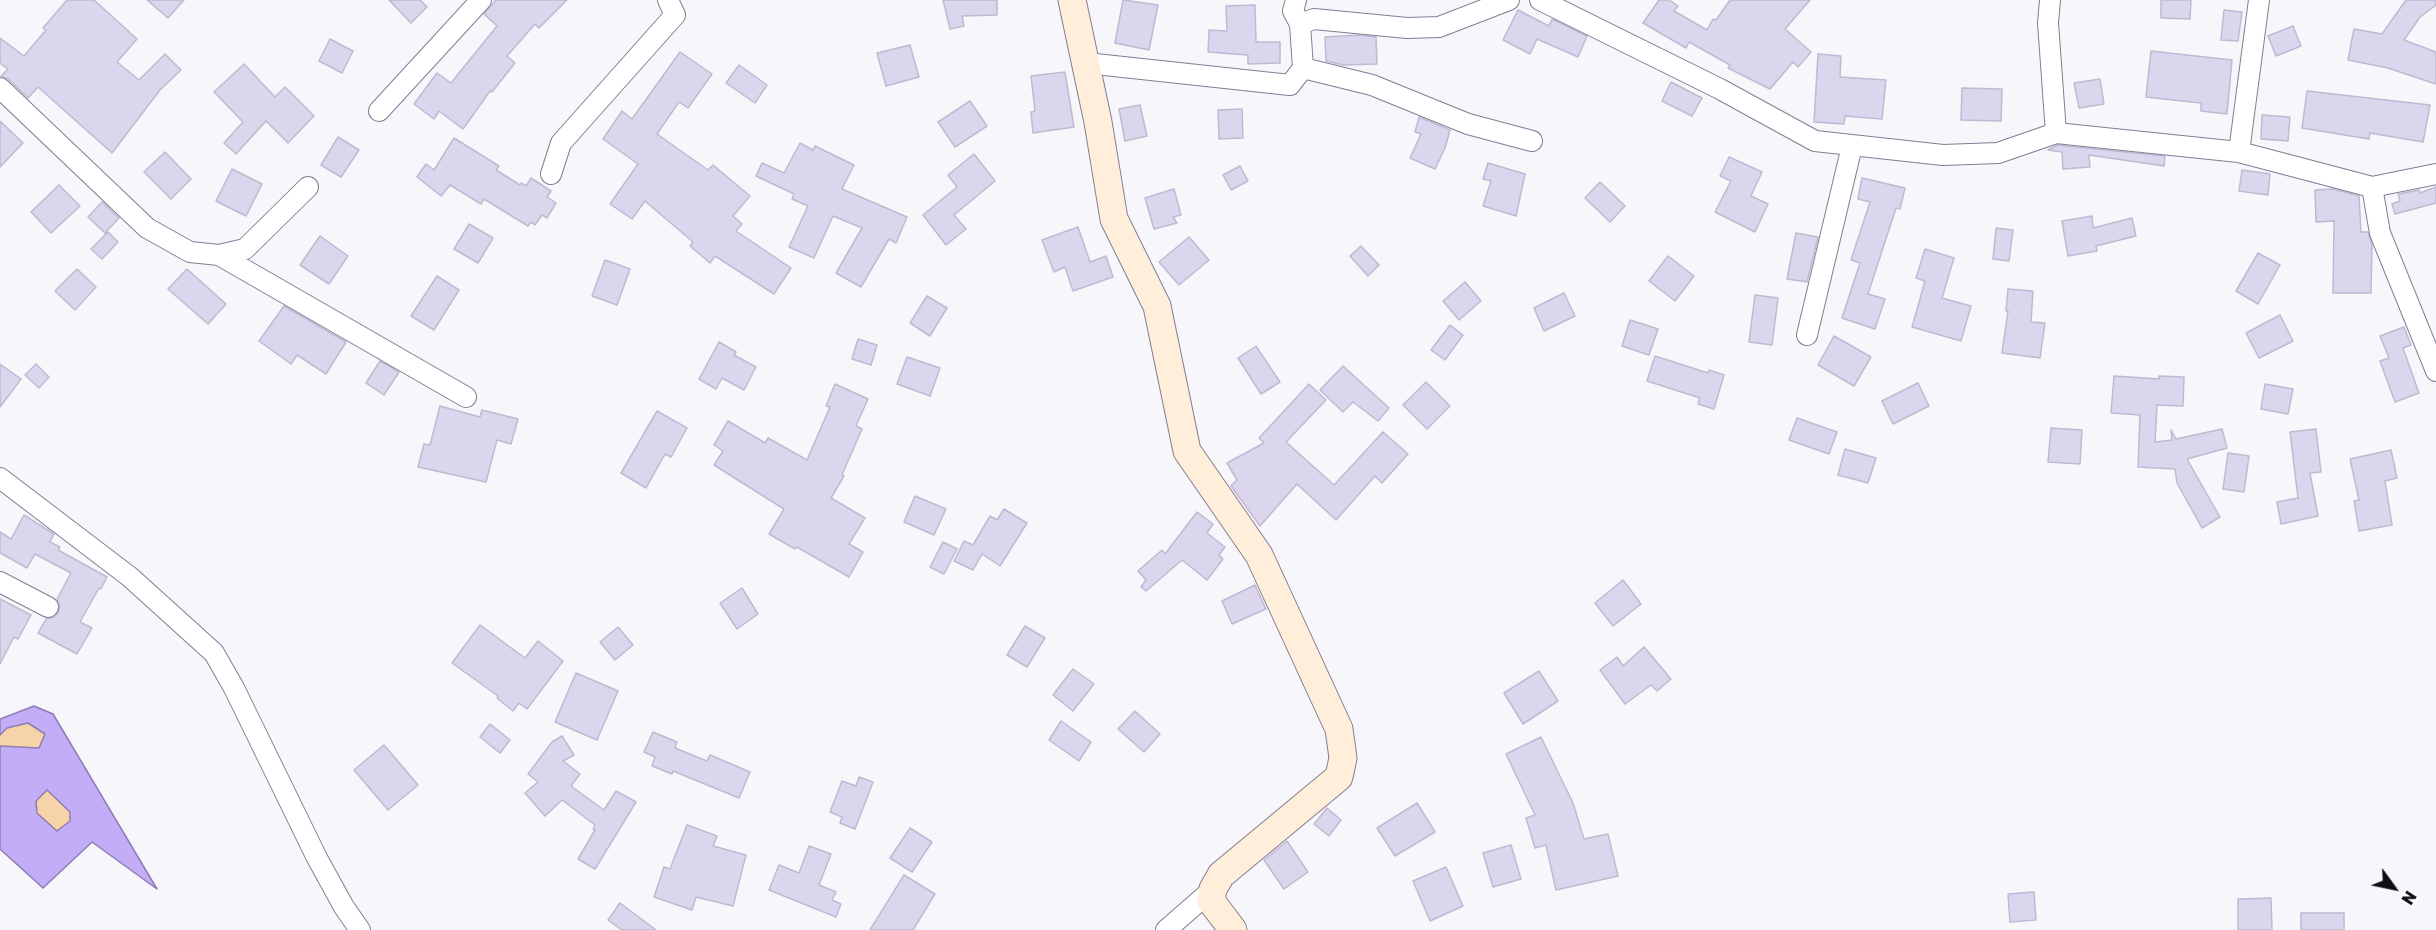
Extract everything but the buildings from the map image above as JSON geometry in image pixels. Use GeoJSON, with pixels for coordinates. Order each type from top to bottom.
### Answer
{"type":"FeatureCollection","features":[{"type":"Feature","properties":{"kind":"street"},"geometry":{"type":"LineString","coordinates":[[379,111],[481,0]]}},
{"type":"Feature","properties":{"kind":"street"},"geometry":{"type":"LineString","coordinates":[[551,174],[561,143],[675,15],[668,0]]}},
{"type":"Feature","properties":{"kind":"street"},"geometry":{"type":"LineString","coordinates":[[1072,0],[1086,63],[1114,219],[1157,306],[1187,451],[1259,555],[1339,729],[1343,758],[1339,777],[1221,875],[1213,889],[1166,930]]}},
{"type":"Feature","properties":{"kind":"street"},"geometry":{"type":"LineString","coordinates":[[1086,63],[1290,85],[1303,68],[1300,24],[1293,11],[1296,0]]}},
{"type":"Feature","properties":{"kind":"street"},"geometry":{"type":"LineString","coordinates":[[1300,24],[1314,19],[1407,28],[1439,27],[1509,0]]}},
{"type":"Feature","properties":{"kind":"street"},"geometry":{"type":"LineString","coordinates":[[1540,0],[1720,89],[1815,141],[1943,155],[1998,153],[2056,133],[2239,152],[2372,187],[2436,174]]}},
{"type":"Feature","properties":{"kind":"street"},"geometry":{"type":"LineString","coordinates":[[2050,0],[2048,23],[2056,133]]}},
{"type":"Feature","properties":{"kind":"street"},"geometry":{"type":"LineString","coordinates":[[2239,152],[2259,0]]}},
{"type":"Feature","properties":{"kind":"street"},"geometry":{"type":"LineString","coordinates":[[1303,68],[1372,86],[1468,124],[1532,141]]}},
{"type":"Feature","properties":{"kind":"street"},"geometry":{"type":"LineString","coordinates":[[0,88],[147,228],[190,252],[219,255],[245,249],[308,187]]}},
{"type":"Feature","properties":{"kind":"street"},"geometry":{"type":"LineString","coordinates":[[1807,335],[1852,146]]}},
{"type":"Feature","properties":{"kind":"street"},"geometry":{"type":"LineString","coordinates":[[2372,187],[2380,233],[2436,371]]}},
{"type":"Feature","properties":{"kind":"street"},"geometry":{"type":"LineString","coordinates":[[219,255],[466,397]]}},
{"type":"Feature","properties":{"kind":"street"},"geometry":{"type":"LineString","coordinates":[[0,478],[130,577],[214,653],[234,688],[317,858],[344,907],[360,930]]}},
{"type":"Feature","properties":{"kind":"street"},"geometry":{"type":"LineString","coordinates":[[0,582],[48,607]]}},
{"type":"Feature","properties":{"kind":"street"},"geometry":{"type":"LineString","coordinates":[[1213,889],[1211,902],[1233,930]]}},
{"type":"Feature","properties":{"kind":"shaded area"},"geometry":{"type":"Polygon","coordinates":[[[34,706],[53,714],[157,889],[92,842],[43,888],[0,849],[0,746],[39,748],[45,734],[28,723],[7,728],[0,735],[0,719],[34,706]],[[47,790],[36,801],[37,813],[57,831],[70,821],[70,812],[47,790]]]}},
{"type":"Feature","properties":{"kind":"shaded area"},"geometry":{"type":"Polygon","coordinates":[[[28,723],[45,734],[39,748],[0,746],[0,735],[7,728],[28,723]]]}},
{"type":"Feature","properties":{"kind":"shaded area"},"geometry":{"type":"Polygon","coordinates":[[[47,790],[70,812],[70,821],[57,832],[37,813],[36,801],[47,790]]]}}]}
